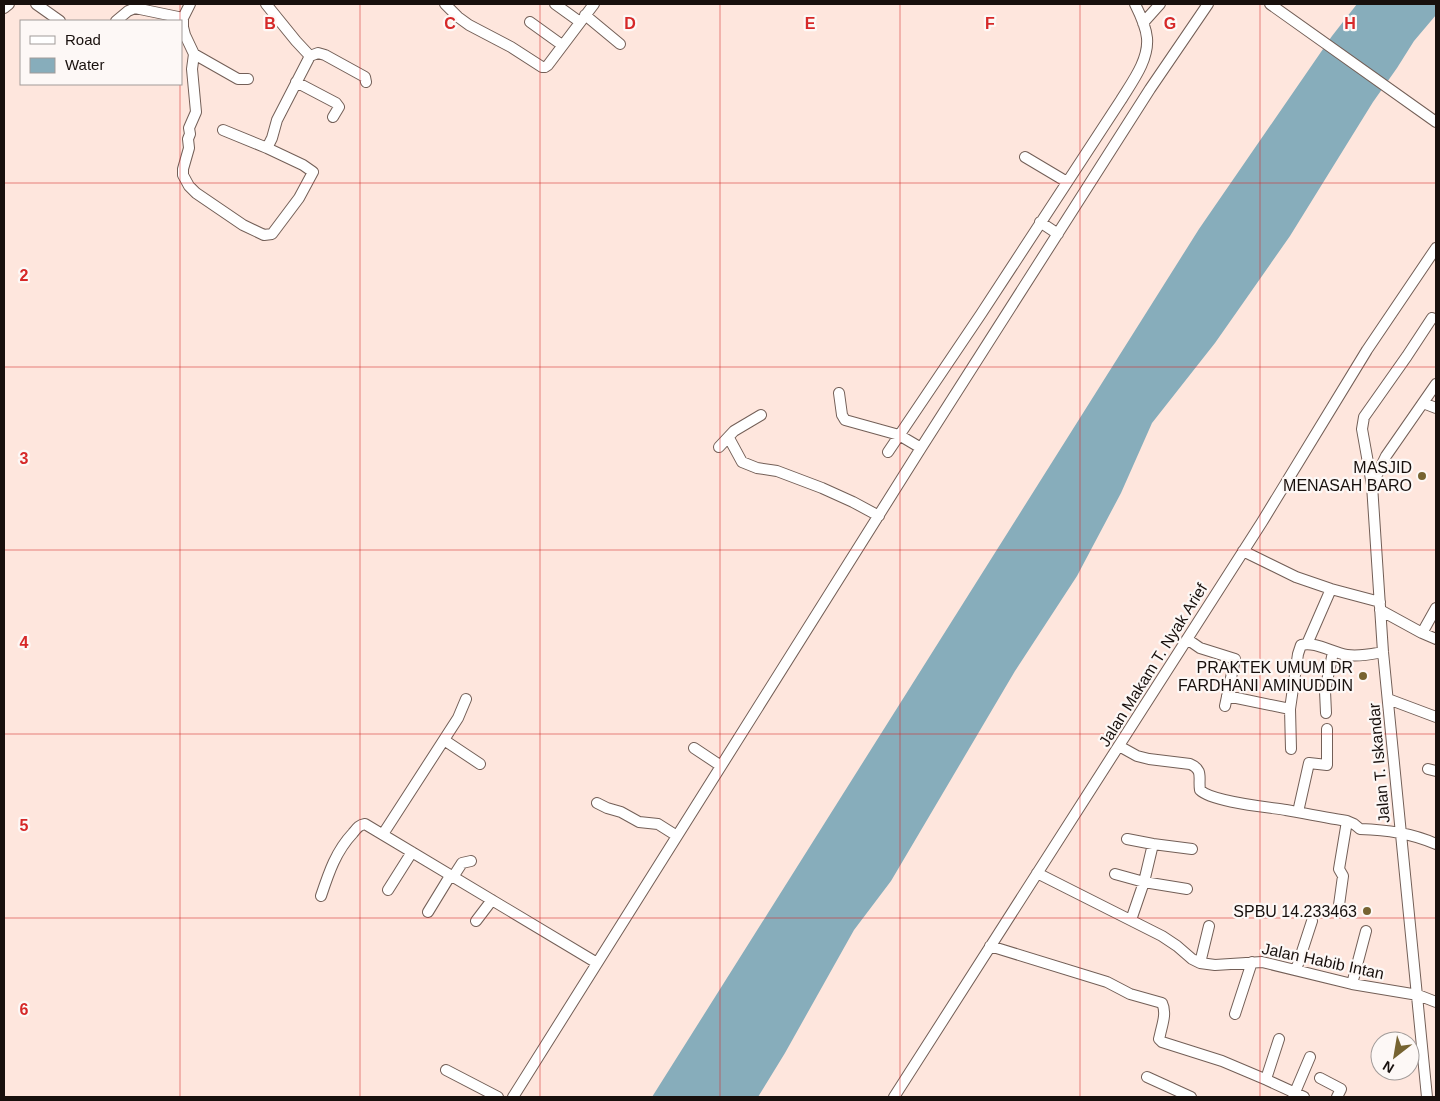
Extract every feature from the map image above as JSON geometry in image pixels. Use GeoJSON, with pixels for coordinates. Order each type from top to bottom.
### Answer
{"type":"FeatureCollection","features":[{"type":"Feature","properties":{"kind":"street"},"geometry":{"type":"LineString","coordinates":[[4,8],[9,4]]}},
{"type":"Feature","properties":{"kind":"street"},"geometry":{"type":"LineString","coordinates":[[36,4],[59,20]]}},
{"type":"Feature","properties":{"kind":"street"},"geometry":{"type":"LineString","coordinates":[[190,4],[182,18],[185,35],[194,54],[192,68],[196,112],[189,128],[189,148],[183,175],[196,194],[244,225],[260,234],[268,235],[275,232],[299,198],[314,172],[303,165],[223,130]]}},
{"type":"Feature","properties":{"kind":"street"},"geometry":{"type":"LineString","coordinates":[[266,4],[310,56]]}},
{"type":"Feature","properties":{"kind":"street"},"geometry":{"type":"LineString","coordinates":[[445,4],[469,25],[511,47],[542,67],[548,65],[594,4]]}},
{"type":"Feature","properties":{"kind":"street"},"geometry":{"type":"LineString","coordinates":[[555,4],[620,44]]}},
{"type":"Feature","properties":{"kind":"street"},"geometry":{"type":"LineString","coordinates":[[888,452],[1041,223],[1133,80],[1144,59],[1147,48],[1147,38],[1143,23],[1135,4]]}},
{"type":"Feature","properties":{"kind":"street"},"geometry":{"type":"LineString","coordinates":[[1143,23],[1160,4]]}},
{"type":"Feature","properties":{"kind":"street"},"geometry":{"type":"LineString","coordinates":[[513,1097],[590,958],[721,766],[1055,232],[1208,4]]}},
{"type":"Feature","properties":{"kind":"street"},"geometry":{"type":"LineString","coordinates":[[1270,4],[1436,122]]}},
{"type":"Feature","properties":{"kind":"street"},"geometry":{"type":"LineString","coordinates":[[117,20],[136,6],[182,18]]}},
{"type":"Feature","properties":{"kind":"street"},"geometry":{"type":"LineString","coordinates":[[530,22],[562,45]]}},
{"type":"Feature","properties":{"kind":"street"},"geometry":{"type":"LineString","coordinates":[[266,148],[272,138],[277,120],[310,56],[316,53],[323,54],[365,77],[366,82]]}},
{"type":"Feature","properties":{"kind":"street"},"geometry":{"type":"LineString","coordinates":[[194,54],[238,79],[248,80]]}},
{"type":"Feature","properties":{"kind":"street"},"geometry":{"type":"LineString","coordinates":[[1133,80],[1150,89]]}},
{"type":"Feature","properties":{"kind":"street"},"geometry":{"type":"LineString","coordinates":[[296,82],[336,104],[339,107],[333,117]]}},
{"type":"Feature","properties":{"kind":"street"},"geometry":{"type":"LineString","coordinates":[[1026,157],[1067,182]]}},
{"type":"Feature","properties":{"kind":"street"},"geometry":{"type":"LineString","coordinates":[[1041,223],[1055,232]]}},
{"type":"Feature","properties":{"kind":"street","name":"Jalan Makam T. Nyak Arief"},"geometry":{"type":"LineString","coordinates":[[894,1097],[1262,522],[1367,350],[1436,248]]}},
{"type":"Feature","properties":{"kind":"street"},"geometry":{"type":"LineString","coordinates":[[1372,485],[1362,429],[1364,417],[1432,318]]}},
{"type":"Feature","properties":{"kind":"street","name":"Jalan T. Iskandar"},"geometry":{"type":"LineString","coordinates":[[1426,1097],[1418,995],[1388,699],[1372,485],[1386,456],[1436,384]]}},
{"type":"Feature","properties":{"kind":"street"},"geometry":{"type":"LineString","coordinates":[[838,394],[842,415],[845,420],[900,435],[919,447]]}},
{"type":"Feature","properties":{"kind":"street"},"geometry":{"type":"LineString","coordinates":[[1423,403],[1436,408]]}},
{"type":"Feature","properties":{"kind":"street"},"geometry":{"type":"LineString","coordinates":[[719,447],[734,431],[761,415]]}},
{"type":"Feature","properties":{"kind":"street"},"geometry":{"type":"LineString","coordinates":[[729,438],[742,462],[757,468],[776,471],[822,488],[879,516]]}},
{"type":"Feature","properties":{"kind":"street"},"geometry":{"type":"LineString","coordinates":[[1243,551],[1296,576],[1380,606],[1422,633],[1436,639]]}},
{"type":"Feature","properties":{"kind":"street"},"geometry":{"type":"LineString","coordinates":[[1307,644],[1331,590]]}},
{"type":"Feature","properties":{"kind":"street"},"geometry":{"type":"LineString","coordinates":[[1422,633],[1436,608]]}},
{"type":"Feature","properties":{"kind":"street"},"geometry":{"type":"LineString","coordinates":[[1187,639],[1200,648],[1235,659],[1226,701],[1290,709]]}},
{"type":"Feature","properties":{"kind":"street"},"geometry":{"type":"LineString","coordinates":[[1291,749],[1290,709],[1301,645],[1307,644],[1350,656],[1384,652]]}},
{"type":"Feature","properties":{"kind":"street"},"geometry":{"type":"LineString","coordinates":[[1326,713],[1325,690],[1333,652]]}},
{"type":"Feature","properties":{"kind":"street"},"geometry":{"type":"LineString","coordinates":[[383,834],[458,718],[466,699]]}},
{"type":"Feature","properties":{"kind":"street"},"geometry":{"type":"LineString","coordinates":[[1388,699],[1436,717]]}},
{"type":"Feature","properties":{"kind":"street"},"geometry":{"type":"LineString","coordinates":[[1298,812],[1309,763],[1327,765],[1327,729]]}},
{"type":"Feature","properties":{"kind":"street"},"geometry":{"type":"LineString","coordinates":[[444,740],[480,764]]}},
{"type":"Feature","properties":{"kind":"street"},"geometry":{"type":"LineString","coordinates":[[1119,746],[1137,756],[1195,766],[1200,773],[1200,790],[1204,793],[1235,802],[1347,821],[1360,829],[1400,832],[1436,844]]}},
{"type":"Feature","properties":{"kind":"street"},"geometry":{"type":"LineString","coordinates":[[698,750],[721,766]]}},
{"type":"Feature","properties":{"kind":"street"},"geometry":{"type":"LineString","coordinates":[[597,802],[607,808],[622,812],[639,822],[658,824],[675,834]]}},
{"type":"Feature","properties":{"kind":"street"},"geometry":{"type":"LineString","coordinates":[[1338,905],[1343,876],[1339,869],[1347,821]]}},
{"type":"Feature","properties":{"kind":"street"},"geometry":{"type":"LineString","coordinates":[[321,896],[335,856],[343,843],[359,826],[365,824],[590,958]]}},
{"type":"Feature","properties":{"kind":"street"},"geometry":{"type":"LineString","coordinates":[[1127,839],[1192,849]]}},
{"type":"Feature","properties":{"kind":"street"},"geometry":{"type":"LineString","coordinates":[[1131,920],[1144,882],[1153,844]]}},
{"type":"Feature","properties":{"kind":"street"},"geometry":{"type":"LineString","coordinates":[[388,890],[412,852]]}},
{"type":"Feature","properties":{"kind":"street"},"geometry":{"type":"LineString","coordinates":[[428,912],[462,862],[471,861]]}},
{"type":"Feature","properties":{"kind":"street"},"geometry":{"type":"LineString","coordinates":[[1037,873],[1162,936],[1200,963],[1209,926]]}},
{"type":"Feature","properties":{"kind":"street"},"geometry":{"type":"LineString","coordinates":[[1115,874],[1144,882],[1187,889]]}},
{"type":"Feature","properties":{"kind":"street"},"geometry":{"type":"LineString","coordinates":[[476,921],[492,900]]}},
{"type":"Feature","properties":{"kind":"street"},"geometry":{"type":"LineString","coordinates":[[1296,970],[1312,921]]}},
{"type":"Feature","properties":{"kind":"street"},"geometry":{"type":"LineString","coordinates":[[1352,984],[1366,931]]}},
{"type":"Feature","properties":{"kind":"street"},"geometry":{"type":"LineString","coordinates":[[990,946],[1107,982],[1130,994],[1162,1003],[1165,1012],[1160,1035],[1162,1042],[1222,1061],[1266,1079],[1298,1096],[1310,1057]]}},
{"type":"Feature","properties":{"kind":"street"},"geometry":{"type":"LineString","coordinates":[[1236,1014],[1252,962]]}},
{"type":"Feature","properties":{"kind":"street","name":"Jalan Habib Intan"},"geometry":{"type":"LineString","coordinates":[[1200,963],[1215,965],[1262,962],[1352,984],[1418,995],[1436,1002]]}},
{"type":"Feature","properties":{"kind":"street"},"geometry":{"type":"LineString","coordinates":[[1266,1079],[1279,1039]]}},
{"type":"Feature","properties":{"kind":"street"},"geometry":{"type":"LineString","coordinates":[[446,1070],[496,1096]]}},
{"type":"Feature","properties":{"kind":"street"},"geometry":{"type":"LineString","coordinates":[[1147,1078],[1191,1097]]}},
{"type":"Feature","properties":{"kind":"street"},"geometry":{"type":"LineString","coordinates":[[1320,1078],[1341,1089],[1338,1097]]}},
{"type":"Feature","properties":{"kind":"water"},"geometry":{"type":"Polygon","coordinates":[[[1357,4],[1436,4],[1436,15],[1414,41],[1373,102],[1290,236],[1215,343],[1152,423],[1121,493],[1077,576],[1015,671],[891,881],[854,930],[758,1097],[652,1097],[1199,229],[1332,36],[1357,4]]]}},
{"type":"Feature","properties":{"kind":"place","name":"MASJID MENASAH BARO"},"geometry":{"type":"Point","coordinates":[1422,476]}},
{"type":"Feature","properties":{"kind":"place","name":"PRAKTEK UMUM DR FARDHANI AMINUDDIN"},"geometry":{"type":"Point","coordinates":[1363,676]}},
{"type":"Feature","properties":{"kind":"place","name":"SPBU 14.233463"},"geometry":{"type":"Point","coordinates":[1367,911]}}]}
